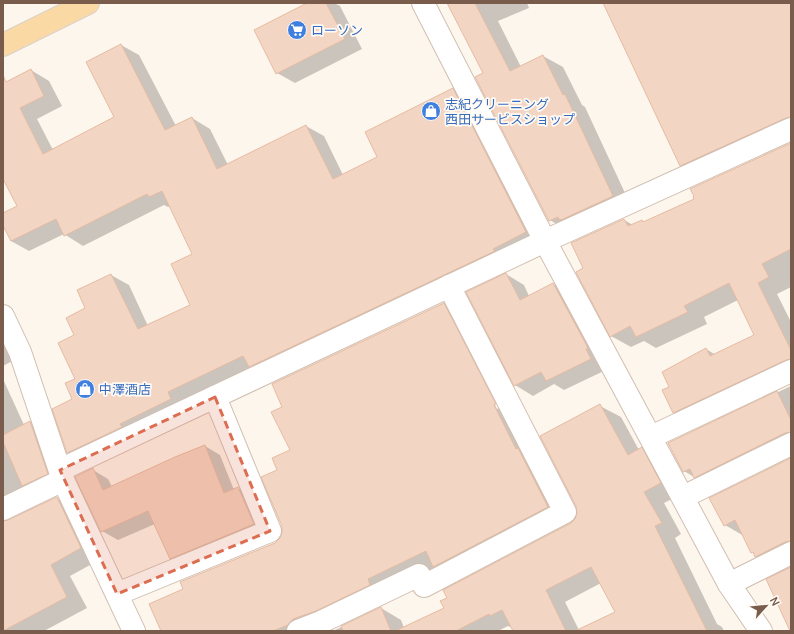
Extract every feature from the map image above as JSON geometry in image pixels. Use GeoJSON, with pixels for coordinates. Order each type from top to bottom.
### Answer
{"type":"FeatureCollection","features":[{"type":"Feature","properties":{"kind":"main road"},"geometry":{"type":"LineString","coordinates":[[3,45],[88,3]]}},
{"type":"Feature","properties":{"kind":"street"},"geometry":{"type":"LineString","coordinates":[[423,3],[545,241],[729,584],[757,630]]}},
{"type":"Feature","properties":{"kind":"street"},"geometry":{"type":"LineString","coordinates":[[3,509],[62,475],[215,397],[545,241],[791,130]]}},
{"type":"Feature","properties":{"kind":"street"},"geometry":{"type":"LineString","coordinates":[[298,631],[323,627],[419,575],[424,586],[565,512],[449,286]]}},
{"type":"Feature","properties":{"kind":"street"},"geometry":{"type":"LineString","coordinates":[[3,316],[20,352],[62,475],[134,631]]}},
{"type":"Feature","properties":{"kind":"street"},"geometry":{"type":"LineString","coordinates":[[650,437],[791,371]]}},
{"type":"Feature","properties":{"kind":"street"},"geometry":{"type":"LineString","coordinates":[[117,594],[270,531],[215,397]]}},
{"type":"Feature","properties":{"kind":"street"},"geometry":{"type":"LineString","coordinates":[[683,497],[791,444]]}},
{"type":"Feature","properties":{"kind":"street"},"geometry":{"type":"LineString","coordinates":[[729,584],[791,554]]}},
{"type":"Feature","properties":{"kind":"highlighted area"},"geometry":{"type":"Polygon","coordinates":[[[215,397],[270,531],[117,594],[60,470],[215,397]]]}},
{"type":"Feature","properties":{"kind":"building"},"geometry":{"type":"Polygon","coordinates":[[[307,3],[326,3],[345,39],[276,74],[254,30],[307,3]]]}},
{"type":"Feature","properties":{"kind":"building"},"geometry":{"type":"Polygon","coordinates":[[[447,3],[475,3],[510,71],[543,55],[563,95],[565,94],[613,196],[561,220],[559,220],[558,217],[549,221],[475,77],[483,73],[447,3]]]}},
{"type":"Feature","properties":{"kind":"building"},"geometry":{"type":"Polygon","coordinates":[[[603,3],[791,3],[791,117],[680,166],[603,3]]]}},
{"type":"Feature","properties":{"kind":"building"},"geometry":{"type":"Polygon","coordinates":[[[121,44],[165,130],[192,117],[217,169],[306,125],[333,179],[377,157],[365,132],[453,88],[526,232],[493,249],[495,251],[249,367],[243,356],[168,392],[171,399],[120,424],[122,427],[67,453],[52,409],[72,399],[65,383],[75,379],[58,343],[74,335],[66,318],[85,308],[77,290],[111,274],[138,329],[190,305],[171,264],[192,254],[162,191],[149,197],[147,194],[64,236],[56,219],[11,241],[3,226],[3,213],[17,206],[3,179],[3,75],[6,82],[31,69],[44,96],[20,108],[43,154],[114,117],[86,62],[121,44]]]}},
{"type":"Feature","properties":{"kind":"building"},"geometry":{"type":"Polygon","coordinates":[[[791,143],[791,249],[762,264],[769,277],[758,283],[791,350],[791,359],[673,413],[662,390],[669,387],[662,372],[706,348],[710,356],[754,335],[729,283],[684,306],[688,312],[636,337],[630,326],[610,337],[576,272],[583,268],[571,243],[624,219],[628,226],[642,220],[643,222],[694,199],[690,189],[791,143]]]}},
{"type":"Feature","properties":{"kind":"building"},"geometry":{"type":"Polygon","coordinates":[[[506,273],[520,300],[553,283],[588,348],[586,349],[591,359],[546,381],[541,372],[514,386],[466,292],[506,273]]]}},
{"type":"Feature","properties":{"kind":"building"},"geometry":{"type":"Polygon","coordinates":[[[444,303],[496,404],[494,405],[516,449],[518,448],[548,507],[433,567],[426,551],[368,579],[370,585],[316,611],[293,619],[288,625],[273,631],[161,631],[149,604],[183,589],[180,582],[275,543],[280,538],[282,526],[261,477],[277,470],[272,458],[290,450],[271,412],[282,407],[272,384],[444,303]]]}},
{"type":"Feature","properties":{"kind":"building"},"geometry":{"type":"Polygon","coordinates":[[[777,391],[791,420],[791,432],[785,433],[694,478],[690,469],[683,472],[668,443],[777,391]]]}},
{"type":"Feature","properties":{"kind":"building"},"geometry":{"type":"Polygon","coordinates":[[[600,404],[628,455],[642,447],[661,483],[644,492],[662,523],[655,526],[707,631],[575,631],[615,612],[591,567],[546,590],[566,631],[513,631],[502,610],[490,616],[489,614],[456,631],[395,631],[444,608],[440,601],[447,598],[443,590],[571,523],[575,519],[577,513],[576,506],[540,436],[600,404]]]}},
{"type":"Feature","properties":{"kind":"building"},"geometry":{"type":"Polygon","coordinates":[[[30,421],[48,474],[22,486],[3,442],[3,435],[30,421]]]}},
{"type":"Feature","properties":{"kind":"building"},"geometry":{"type":"Polygon","coordinates":[[[205,445],[224,493],[238,487],[254,524],[170,559],[148,511],[101,532],[75,477],[93,468],[103,490],[205,445]]]}},
{"type":"Feature","properties":{"kind":"building"},"geometry":{"type":"Polygon","coordinates":[[[791,458],[791,541],[785,542],[755,557],[753,552],[751,553],[735,520],[724,526],[709,498],[791,458]]]}},
{"type":"Feature","properties":{"kind":"building"},"geometry":{"type":"Polygon","coordinates":[[[57,497],[81,548],[51,565],[67,597],[3,631],[3,521],[57,497]]]}},
{"type":"Feature","properties":{"kind":"building"},"geometry":{"type":"Polygon","coordinates":[[[791,567],[791,631],[790,631],[766,579],[791,567]]]}},
{"type":"Feature","properties":{"kind":"building"},"geometry":{"type":"Polygon","coordinates":[[[381,607],[391,631],[343,631],[341,626],[381,607]]]}},
{"type":"Feature","properties":{"kind":"place","name":"ローソン"},"geometry":{"type":"Point","coordinates":[297,30]}},
{"type":"Feature","properties":{"kind":"place","name":"志紀クリーニング 西田サービスショップ"},"geometry":{"type":"Point","coordinates":[431,111]}},
{"type":"Feature","properties":{"kind":"place","name":"中澤酒店"},"geometry":{"type":"Point","coordinates":[85,389]}}]}
